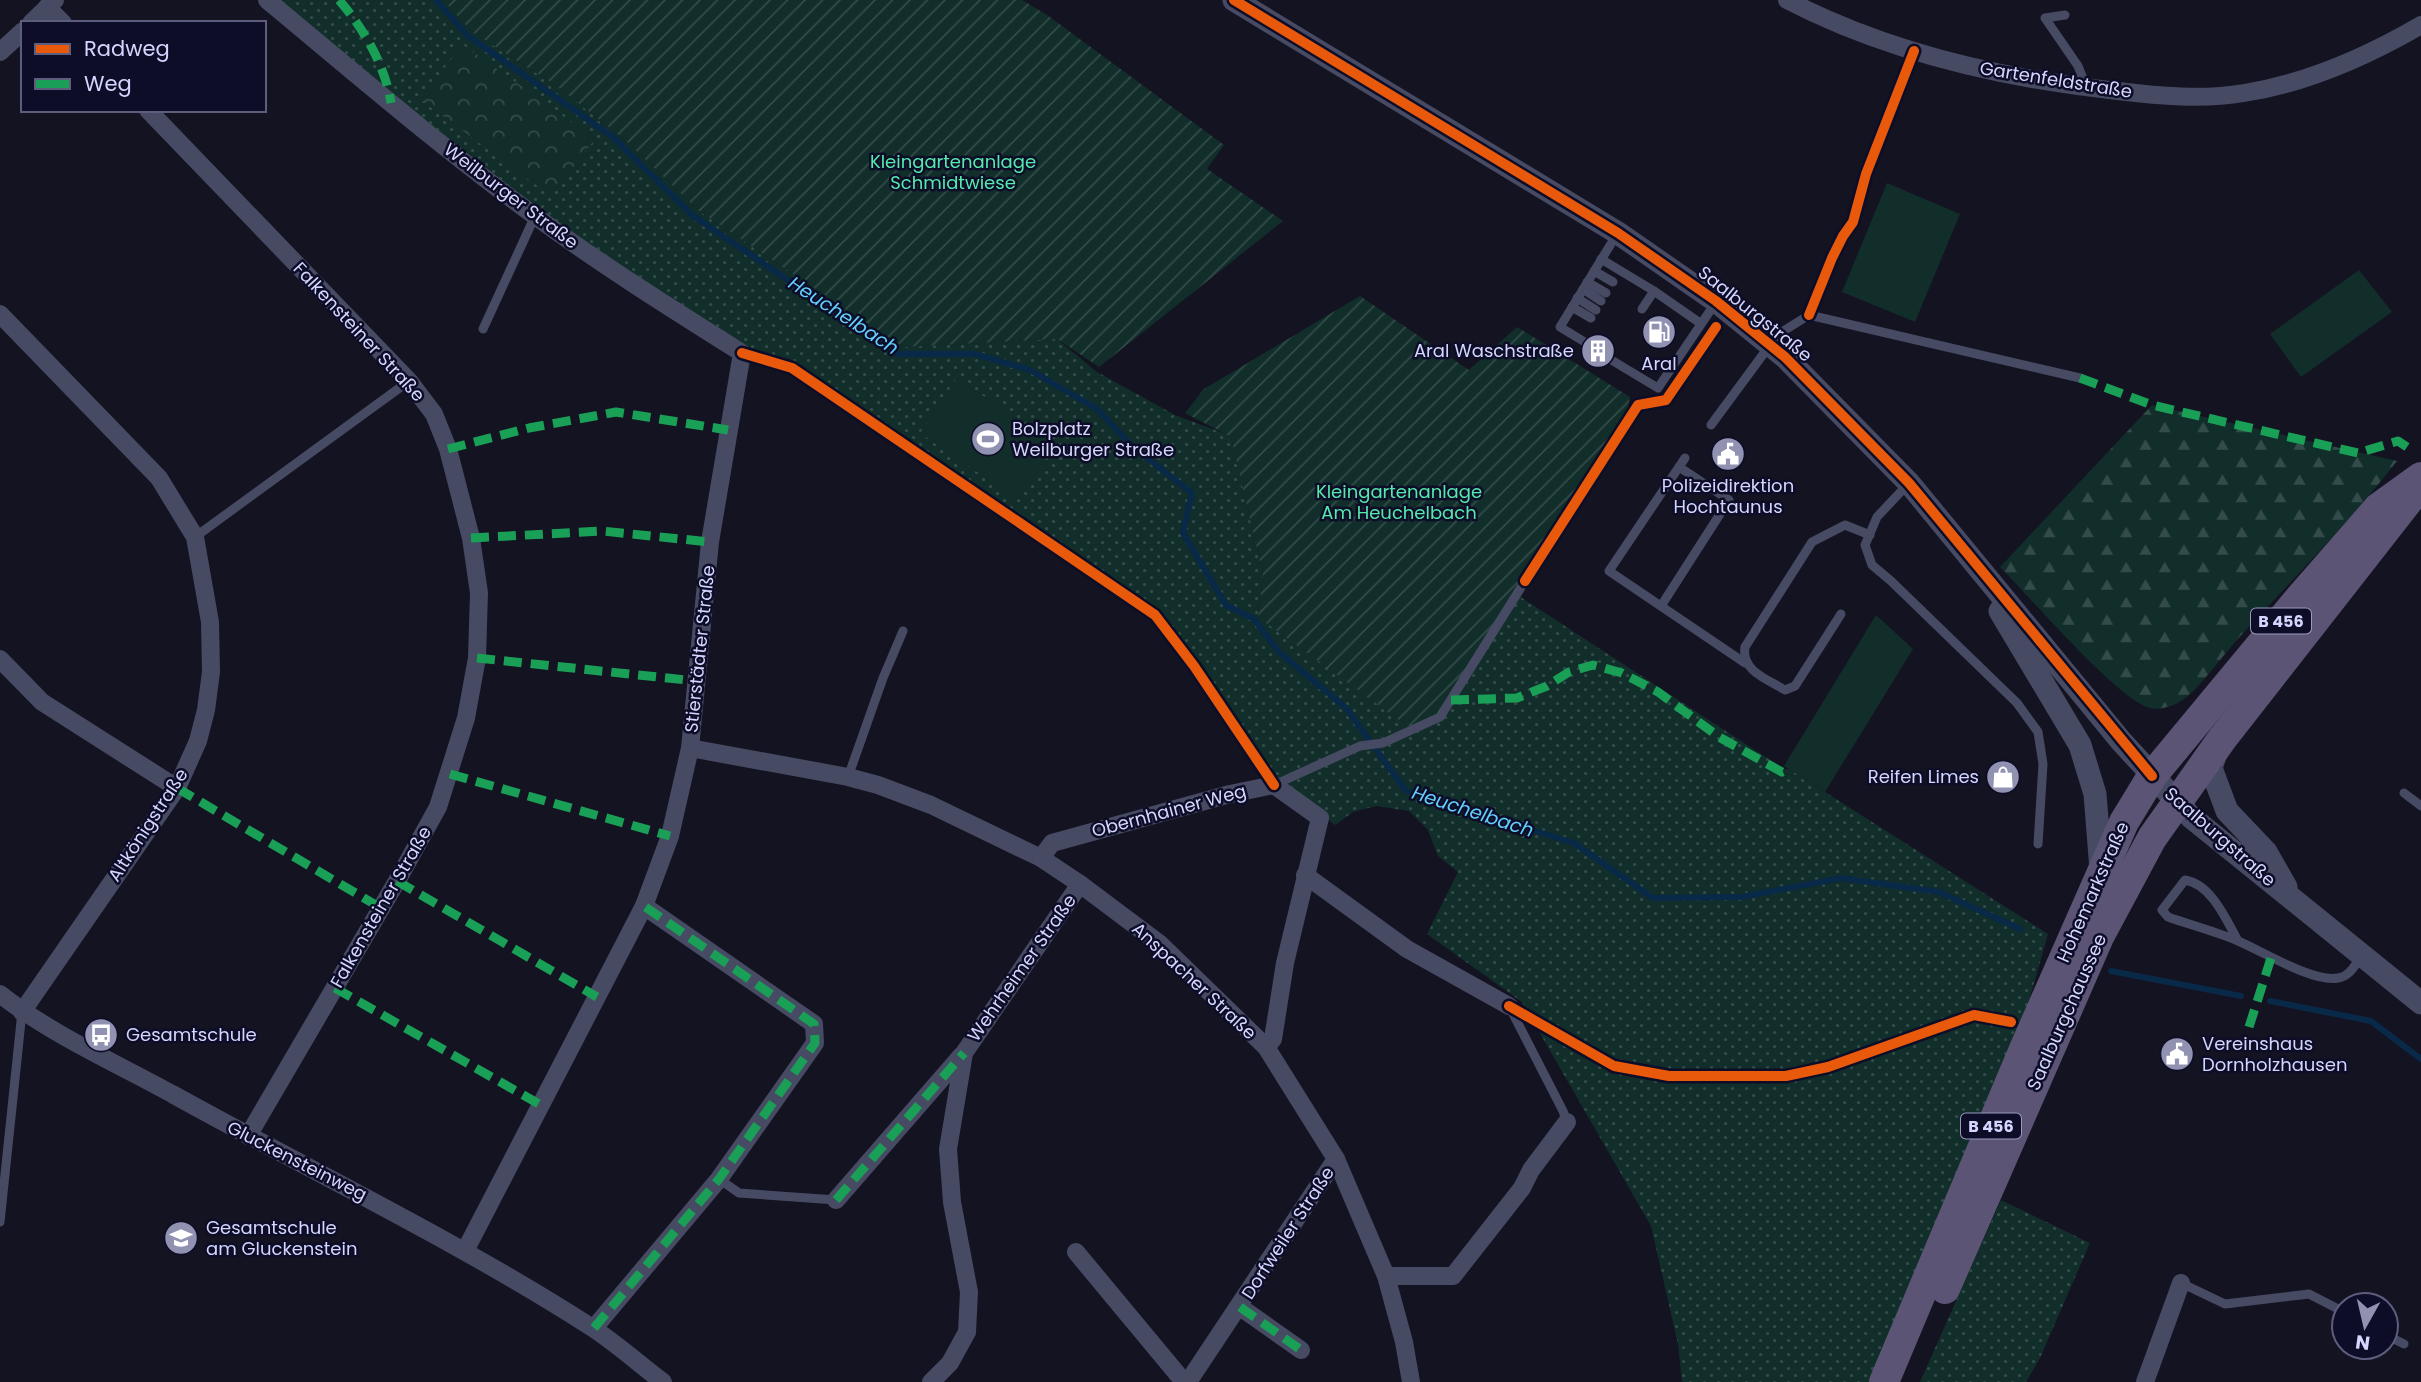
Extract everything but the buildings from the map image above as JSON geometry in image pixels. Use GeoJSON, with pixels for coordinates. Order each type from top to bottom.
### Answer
{"type":"FeatureCollection","features":[{"type":"Feature","properties":{"kind":"main road","name":"Hohemarkstraße"},"geometry":{"type":"LineString","coordinates":[[1884,1382],[2101,871],[2124,822],[2151,776],[2378,508],[2421,477]]}},
{"type":"Feature","properties":{"kind":"main road","name":"B 456"},"geometry":{"type":"LineString","coordinates":[[2176,802],[2221,739],[2421,484]]}},
{"type":"Feature","properties":{"kind":"main road","name":"Saalburgchaussee"},"geometry":{"type":"LineString","coordinates":[[1903,1382],[2099,937],[2152,838],[2176,802]]}},
{"type":"Feature","properties":{"kind":"street","name":"Weilburger Straße"},"geometry":{"type":"LineString","coordinates":[[267,0],[425,131],[535,216],[648,294],[742,353],[738,387]]}},
{"type":"Feature","properties":{"kind":"street","name":"Saalburgstraße"},"geometry":{"type":"LineString","coordinates":[[1234,0],[1618,233],[1716,301],[1770,345],[1823,394],[1909,483],[2151,776],[2176,802],[2420,1000]]}},
{"type":"Feature","properties":{"kind":"street","name":"Gartenfeldstraße"},"geometry":{"type":"LineString","coordinates":[[1787,0],[1914,51],[1989,71],[2087,88],[2200,97],[2244,93],[2334,69],[2420,26]]}},
{"type":"Feature","properties":{"kind":"street"},"geometry":{"type":"LineString","coordinates":[[33,21],[51,4],[62,21]]}},
{"type":"Feature","properties":{"kind":"street"},"geometry":{"type":"LineString","coordinates":[[0,52],[21,33]]}},
{"type":"Feature","properties":{"kind":"street","name":"Falkensteiner Straße"},"geometry":{"type":"LineString","coordinates":[[150,112],[409,381],[434,414],[448,449],[471,538],[479,593],[477,658],[466,718],[438,807],[248,1136]]}},
{"type":"Feature","properties":{"kind":"street","name":"Altkönigstraße"},"geometry":{"type":"LineString","coordinates":[[0,314],[159,478],[195,537],[209,622],[211,672],[198,741],[177,788],[22,1012]]}},
{"type":"Feature","properties":{"kind":"street","name":"Stierstädter Straße"},"geometry":{"type":"LineString","coordinates":[[465,1251],[643,906],[670,836],[690,748],[710,542],[728,430],[738,387]]}},
{"type":"Feature","properties":{"kind":"street"},"geometry":{"type":"LineString","coordinates":[[1959,542],[2080,745],[2095,794],[2101,871]]}},
{"type":"Feature","properties":{"kind":"street"},"geometry":{"type":"LineString","coordinates":[[0,659],[42,702],[177,788]]}},
{"type":"Feature","properties":{"kind":"street"},"geometry":{"type":"LineString","coordinates":[[2221,739],[2211,768],[2227,811],[2266,852],[2293,899]]}},
{"type":"Feature","properties":{"kind":"street","name":"Anspacher Straße"},"geometry":{"type":"LineString","coordinates":[[690,748],[848,777],[878,785],[931,806],[1041,859],[1080,884],[1160,944],[1266,1047],[1336,1159],[1386,1276],[1404,1342],[1410,1382]]}},
{"type":"Feature","properties":{"kind":"street"},"geometry":{"type":"LineString","coordinates":[[1266,1047],[1273,1039],[1285,963],[1320,818],[1274,785]]}},
{"type":"Feature","properties":{"kind":"street","name":"Obernhainer Weg"},"geometry":{"type":"LineString","coordinates":[[1041,859],[1052,843],[1230,794],[1274,785]]}},
{"type":"Feature","properties":{"kind":"street"},"geometry":{"type":"LineString","coordinates":[[1306,875],[1407,949],[1509,1006]]}},
{"type":"Feature","properties":{"kind":"street","name":"Wehrheimer Straße"},"geometry":{"type":"LineString","coordinates":[[836,1200],[964,1053],[1080,884]]}},
{"type":"Feature","properties":{"kind":"street"},"geometry":{"type":"LineString","coordinates":[[594,1328],[719,1179],[815,1043],[814,1024],[643,906]]}},
{"type":"Feature","properties":{"kind":"street","name":"Gluckensteinweg"},"geometry":{"type":"LineString","coordinates":[[0,994],[22,1012],[465,1251],[594,1328],[663,1382]]}},
{"type":"Feature","properties":{"kind":"street","name":"Wehrheimer Straße"},"geometry":{"type":"LineString","coordinates":[[931,1382],[950,1363],[967,1332],[969,1292],[952,1202],[948,1149],[964,1053]]}},
{"type":"Feature","properties":{"kind":"street"},"geometry":{"type":"LineString","coordinates":[[1386,1276],[1453,1276],[1522,1188],[1531,1170],[1567,1122]]}},
{"type":"Feature","properties":{"kind":"street","name":"Dorfweiler Straße"},"geometry":{"type":"LineString","coordinates":[[1076,1252],[1186,1382],[1240,1307],[1336,1159]]}},
{"type":"Feature","properties":{"kind":"street"},"geometry":{"type":"LineString","coordinates":[[2145,1382],[2181,1283]]}},
{"type":"Feature","properties":{"kind":"street","name":"Dorfweiler Straße"},"geometry":{"type":"LineString","coordinates":[[1240,1307],[1301,1350]]}},
{"type":"Feature","properties":{"kind":"lane"},"geometry":{"type":"LineString","coordinates":[[2065,15],[2045,18],[2078,66],[2087,88]]}},
{"type":"Feature","properties":{"kind":"lane"},"geometry":{"type":"LineString","coordinates":[[483,330],[535,216]]}},
{"type":"Feature","properties":{"kind":"lane"},"geometry":{"type":"LineString","coordinates":[[1583,341],[1560,327],[1618,233]]}},
{"type":"Feature","properties":{"kind":"lane"},"geometry":{"type":"LineString","coordinates":[[1601,259],[1700,323]]}},
{"type":"Feature","properties":{"kind":"lane"},"geometry":{"type":"LineString","coordinates":[[1594,271],[1613,282]]}},
{"type":"Feature","properties":{"kind":"lane"},"geometry":{"type":"LineString","coordinates":[[1642,303],[1654,291]]}},
{"type":"Feature","properties":{"kind":"lane"},"geometry":{"type":"LineString","coordinates":[[1580,294],[1604,297]]}},
{"type":"Feature","properties":{"kind":"lane"},"geometry":{"type":"LineString","coordinates":[[1580,294],[1593,314]]}},
{"type":"Feature","properties":{"kind":"lane"},"geometry":{"type":"LineString","coordinates":[[1613,361],[1658,388],[1716,301]]}},
{"type":"Feature","properties":{"kind":"lane"},"geometry":{"type":"LineString","coordinates":[[1711,425],[1770,345],[1785,330],[1809,315],[2080,378]]}},
{"type":"Feature","properties":{"kind":"lane"},"geometry":{"type":"LineString","coordinates":[[195,537],[409,381]]}},
{"type":"Feature","properties":{"kind":"lane"},"geometry":{"type":"LineString","coordinates":[[1685,458],[1609,570],[1785,690],[1795,686],[1841,614]]}},
{"type":"Feature","properties":{"kind":"lane"},"geometry":{"type":"LineString","coordinates":[[1661,606],[1729,500],[1679,467]]}},
{"type":"Feature","properties":{"kind":"lane"},"geometry":{"type":"LineString","coordinates":[[1909,483],[1877,517],[1866,545],[1872,565],[1891,580],[2017,703],[2038,732],[2043,764],[2038,844]]}},
{"type":"Feature","properties":{"kind":"lane"},"geometry":{"type":"LineString","coordinates":[[1747,664],[1744,658],[1745,647],[1812,542],[1845,524],[1870,535]]}},
{"type":"Feature","properties":{"kind":"lane"},"geometry":{"type":"LineString","coordinates":[[1274,785],[1360,747],[1382,743],[1440,717],[1525,581]]}},
{"type":"Feature","properties":{"kind":"lane"},"geometry":{"type":"LineString","coordinates":[[848,777],[883,678],[903,631]]}},
{"type":"Feature","properties":{"kind":"lane"},"geometry":{"type":"LineString","coordinates":[[2404,793],[2421,806]]}},
{"type":"Feature","properties":{"kind":"lane"},"geometry":{"type":"LineString","coordinates":[[2238,941],[2211,897],[2194,881],[2185,880],[2162,910],[2168,917],[2238,941],[2271,958],[2329,979],[2342,978],[2362,955]]}},
{"type":"Feature","properties":{"kind":"lane"},"geometry":{"type":"LineString","coordinates":[[1509,1006],[1567,1122]]}},
{"type":"Feature","properties":{"kind":"lane"},"geometry":{"type":"LineString","coordinates":[[0,1222],[22,1012]]}},
{"type":"Feature","properties":{"kind":"lane"},"geometry":{"type":"LineString","coordinates":[[719,1179],[739,1193],[836,1200]]}},
{"type":"Feature","properties":{"kind":"lane"},"geometry":{"type":"LineString","coordinates":[[2181,1283],[2225,1304],[2309,1294],[2330,1305]]}},
{"type":"Feature","properties":{"kind":"lane"},"geometry":{"type":"LineString","coordinates":[[2400,1342],[2404,1344]]}},
{"type":"Feature","properties":{"kind":"green space"},"geometry":{"type":"Polygon","coordinates":[[[267,0],[443,0],[472,32],[555,85],[624,139],[699,211],[902,347],[1057,339],[1097,372],[1175,415],[1231,436],[1263,575],[1258,617],[1519,596],[1784,769],[1789,769],[2048,934],[2025,1015],[1870,1382],[1682,1382],[1678,1344],[1651,1226],[1522,1002],[1427,934],[1458,872],[1438,856],[1428,830],[1409,811],[1376,806],[1353,812],[1335,825],[1276,781],[1159,616],[792,368],[748,356],[648,294],[267,0]]]}},
{"type":"Feature","properties":{"kind":"green space","name":"Kleingartenanlage Schmidtwiese"},"geometry":{"type":"Polygon","coordinates":[[[443,0],[1022,0],[1047,15],[1224,145],[1207,169],[1283,221],[1099,367],[1057,339],[902,347],[699,211],[624,139],[555,85],[472,32],[443,0]]]}},
{"type":"Feature","properties":{"kind":"green space"},"geometry":{"type":"Polygon","coordinates":[[[462,44],[595,139],[551,196],[421,100],[462,44]]]}},
{"type":"Feature","properties":{"kind":"green space"},"geometry":{"type":"Polygon","coordinates":[[[1887,183],[1960,214],[1915,322],[1842,292],[1887,183]]]}},
{"type":"Feature","properties":{"kind":"green space"},"geometry":{"type":"Polygon","coordinates":[[[2359,270],[2392,312],[2301,377],[2270,334],[2359,270]]]}},
{"type":"Feature","properties":{"kind":"green space","name":"Kleingartenanlage Am Heuchelbach"},"geometry":{"type":"Polygon","coordinates":[[[1360,296],[1469,370],[1517,327],[1630,397],[1626,417],[1521,586],[1437,713],[1407,726],[1258,617],[1263,575],[1231,437],[1185,413],[1204,389],[1360,296]]]}},
{"type":"Feature","properties":{"kind":"green space","name":"Bolzplatz Weilburger Straße"},"geometry":{"type":"Polygon","coordinates":[[[957,378],[1055,445],[1018,500],[920,433],[957,378]]]}},
{"type":"Feature","properties":{"kind":"green space"},"geometry":{"type":"Polygon","coordinates":[[[2152,405],[2397,461],[2196,688],[2176,704],[2155,709],[2136,701],[2096,668],[2000,567],[2152,405]]]}},
{"type":"Feature","properties":{"kind":"green space"},"geometry":{"type":"Polygon","coordinates":[[[1876,615],[1913,649],[1825,792],[1784,766],[1876,615]]]}},
{"type":"Feature","properties":{"kind":"green space"},"geometry":{"type":"Polygon","coordinates":[[[2001,1200],[2090,1243],[2040,1358],[2026,1382],[1920,1382],[2001,1200]]]}},
{"type":"Feature","properties":{"kind":"waterway","name":"Heuchelbach"},"geometry":{"type":"LineString","coordinates":[[436,0],[468,36],[613,137],[692,215],[898,354],[975,354],[1030,370],[1097,409],[1133,447],[1192,493],[1183,533],[1226,605],[1254,619],[1279,652],[1346,708],[1406,791],[1574,843],[1653,898],[1741,897],[1841,878],[1939,892],[2020,929]]}},
{"type":"Feature","properties":{"kind":"waterway","name":"Heuchelbach"},"geometry":{"type":"LineString","coordinates":[[2111,971],[2241,996]]}},
{"type":"Feature","properties":{"kind":"waterway","name":"Heuchelbach"},"geometry":{"type":"LineString","coordinates":[[2270,1001],[2371,1021],[2421,1059]]}},
{"type":"Feature","properties":{"kind":"marked path"},"geometry":{"type":"LineString","coordinates":[[339,0],[357,23],[379,61],[391,103]]}},
{"type":"Feature","properties":{"kind":"marked path"},"geometry":{"type":"LineString","coordinates":[[2080,378],[2152,405],[2358,453],[2398,441],[2407,447]]}},
{"type":"Feature","properties":{"kind":"marked path"},"geometry":{"type":"LineString","coordinates":[[448,449],[529,428],[616,412],[728,430]]}},
{"type":"Feature","properties":{"kind":"marked path"},"geometry":{"type":"LineString","coordinates":[[471,538],[602,531],[710,542]]}},
{"type":"Feature","properties":{"kind":"marked path"},"geometry":{"type":"LineString","coordinates":[[477,658],[696,681]]}},
{"type":"Feature","properties":{"kind":"marked path"},"geometry":{"type":"LineString","coordinates":[[1451,700],[1517,698],[1547,686],[1569,672],[1593,665],[1622,673],[1658,692],[1719,737],[1782,772],[1789,769]]}},
{"type":"Feature","properties":{"kind":"marked path"},"geometry":{"type":"LineString","coordinates":[[450,774],[670,836]]}},
{"type":"Feature","properties":{"kind":"marked path"},"geometry":{"type":"LineString","coordinates":[[177,788],[381,908]]}},
{"type":"Feature","properties":{"kind":"marked path"},"geometry":{"type":"LineString","coordinates":[[397,881],[597,997]]}},
{"type":"Feature","properties":{"kind":"marked path"},"geometry":{"type":"LineString","coordinates":[[594,1328],[719,1179],[815,1043],[814,1024],[644,906]]}},
{"type":"Feature","properties":{"kind":"marked path"},"geometry":{"type":"LineString","coordinates":[[2249,1027],[2271,958]]}},
{"type":"Feature","properties":{"kind":"marked path"},"geometry":{"type":"LineString","coordinates":[[335,988],[539,1104]]}},
{"type":"Feature","properties":{"kind":"marked path"},"geometry":{"type":"LineString","coordinates":[[836,1200],[964,1053]]}},
{"type":"Feature","properties":{"kind":"marked path"},"geometry":{"type":"LineString","coordinates":[[1240,1307],[1301,1350]]}},
{"type":"Feature","properties":{"kind":"cycle path"},"geometry":{"type":"LineString","coordinates":[[1234,0],[1618,233],[1716,301],[1785,357],[1909,483],[2152,776]]}},
{"type":"Feature","properties":{"kind":"cycle path"},"geometry":{"type":"LineString","coordinates":[[1809,315],[1832,258],[1853,222],[1866,174],[1914,51]]}},
{"type":"Feature","properties":{"kind":"cycle path"},"geometry":{"type":"LineString","coordinates":[[1525,581],[1638,405],[1666,400],[1716,327]]}},
{"type":"Feature","properties":{"kind":"cycle path"},"geometry":{"type":"LineString","coordinates":[[742,353],[792,368],[1155,615],[1194,666],[1274,785]]}},
{"type":"Feature","properties":{"kind":"cycle path"},"geometry":{"type":"LineString","coordinates":[[1509,1006],[1614,1066],[1669,1076],[1786,1076],[1828,1067],[1974,1015],[2011,1022]]}},
{"type":"Feature","properties":{"kind":"place","name":"Aral"},"geometry":{"type":"Point","coordinates":[1659,332]}},
{"type":"Feature","properties":{"kind":"place","name":"Aral Waschstraße"},"geometry":{"type":"Point","coordinates":[1598,351]}},
{"type":"Feature","properties":{"kind":"place","name":"Bolzplatz Weilburger Straße"},"geometry":{"type":"Point","coordinates":[988,439]}},
{"type":"Feature","properties":{"kind":"place","name":"Polizeidirektion Hochtaunus"},"geometry":{"type":"Point","coordinates":[1728,454]}},
{"type":"Feature","properties":{"kind":"place","name":"Reifen Limes"},"geometry":{"type":"Point","coordinates":[2003,777]}},
{"type":"Feature","properties":{"kind":"place","name":"Gesamtschule"},"geometry":{"type":"Point","coordinates":[101,1035]}},
{"type":"Feature","properties":{"kind":"place","name":"Vereinshaus Dornholzhausen"},"geometry":{"type":"Point","coordinates":[2177,1054]}},
{"type":"Feature","properties":{"kind":"place","name":"Gesamtschule am Gluckenstein"},"geometry":{"type":"Point","coordinates":[181,1238]}}]}
